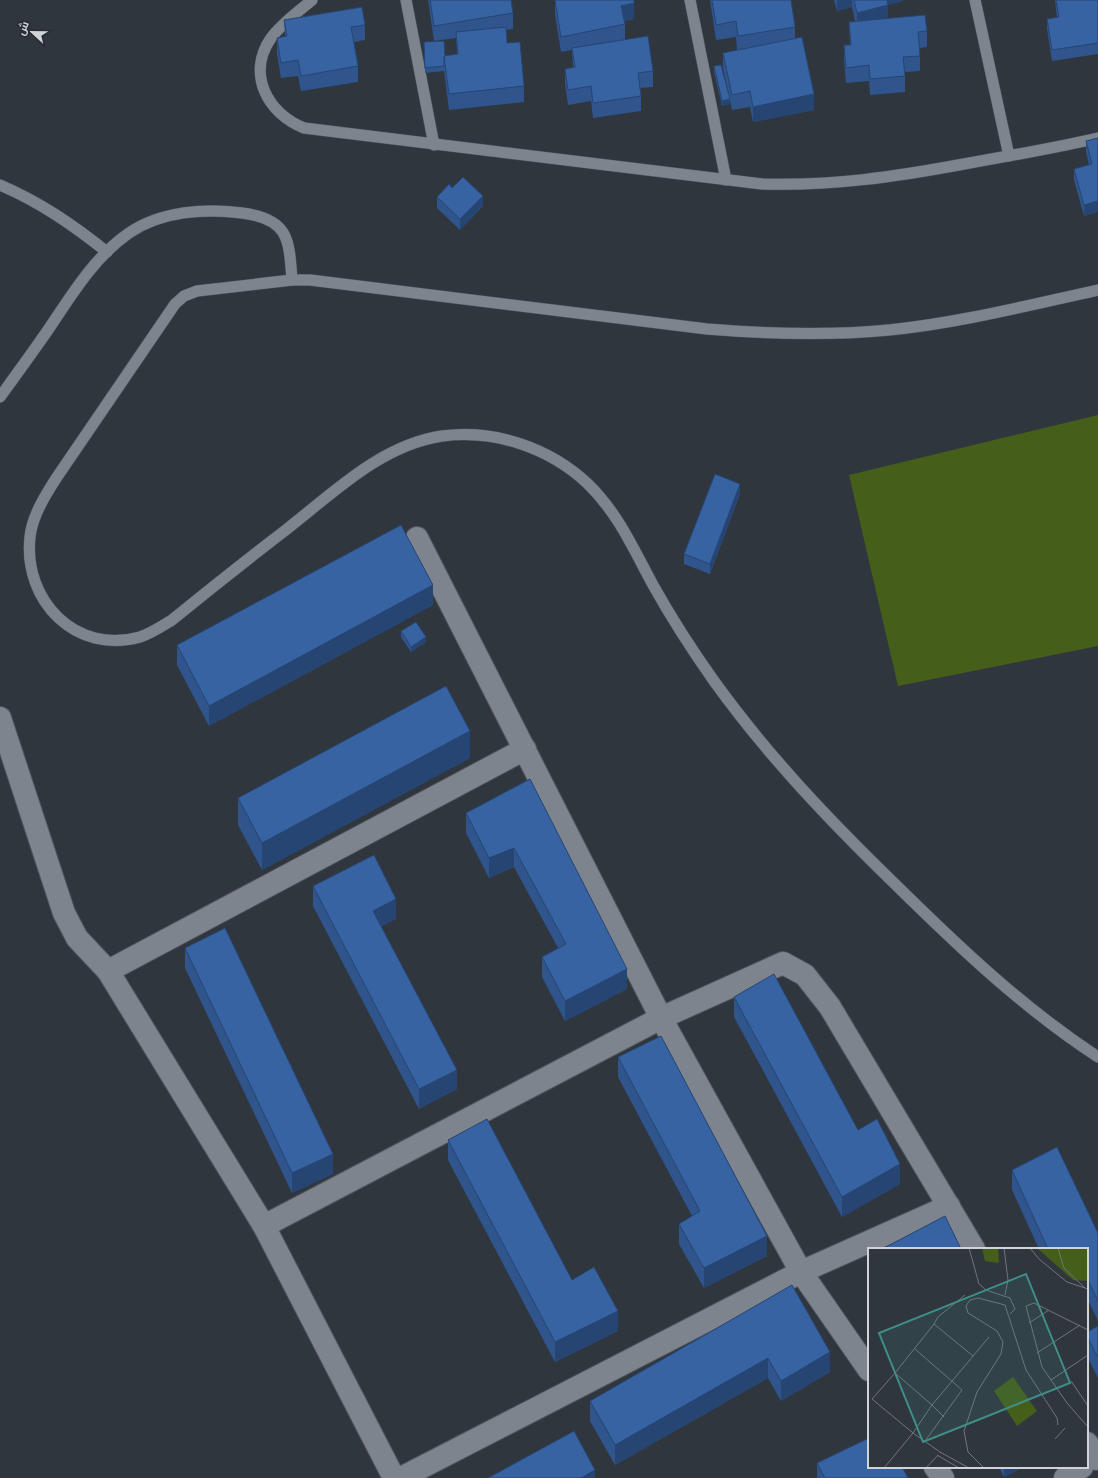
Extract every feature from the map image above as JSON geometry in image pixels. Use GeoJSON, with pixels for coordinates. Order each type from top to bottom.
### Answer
{"type":"FeatureCollection","features":[{"type":"Feature","properties":{"kind":"street"},"geometry":{"type":"LineString","coordinates":[[417,538],[661,1018],[802,1272],[868,1369]]}},
{"type":"Feature","properties":{"kind":"street"},"geometry":{"type":"LineString","coordinates":[[0,718],[64,913],[77,938],[108,971],[264,1226],[394,1478]]}},
{"type":"Feature","properties":{"kind":"street"},"geometry":{"type":"LineString","coordinates":[[108,971],[525,749]]}},
{"type":"Feature","properties":{"kind":"street"},"geometry":{"type":"LineString","coordinates":[[264,1226],[661,1018],[783,964],[805,975],[830,1007],[973,1248]]}},
{"type":"Feature","properties":{"kind":"street"},"geometry":{"type":"LineString","coordinates":[[401,1478],[802,1272],[949,1206]]}},
{"type":"Feature","properties":{"kind":"street"},"geometry":{"type":"LineString","coordinates":[[936,1468],[943,1478]]}},
{"type":"Feature","properties":{"kind":"street"},"geometry":{"type":"LineString","coordinates":[[1064,1478],[1077,1468]]}},
{"type":"Feature","properties":{"kind":"lane"},"geometry":{"type":"LineString","coordinates":[[312,0],[279,29],[271,39],[265,52],[261,78],[264,91],[271,104],[280,115],[291,123],[304,128],[726,180],[762,184],[795,185],[861,181],[1010,156],[1098,138]]}},
{"type":"Feature","properties":{"kind":"lane"},"geometry":{"type":"LineString","coordinates":[[406,0],[434,145]]}},
{"type":"Feature","properties":{"kind":"lane"},"geometry":{"type":"LineString","coordinates":[[690,0],[726,180]]}},
{"type":"Feature","properties":{"kind":"lane"},"geometry":{"type":"LineString","coordinates":[[975,0],[1010,156]]}},
{"type":"Feature","properties":{"kind":"lane"},"geometry":{"type":"LineString","coordinates":[[0,185],[51,210],[80,230],[107,252]]}},
{"type":"Feature","properties":{"kind":"lane"},"geometry":{"type":"LineString","coordinates":[[0,397],[91,268],[129,233],[151,222],[175,215],[197,211],[219,210],[267,218],[278,225],[285,234],[290,246],[292,280]]}},
{"type":"Feature","properties":{"kind":"lane"},"geometry":{"type":"LineString","coordinates":[[1098,290],[950,322],[889,330],[828,334],[767,334],[707,329],[329,282],[292,280],[197,291],[184,296],[175,304],[57,477],[44,498],[30,537],[32,573],[37,590],[58,618],[72,629],[104,640],[122,640],[140,637],[157,630],[172,620],[338,489],[371,465],[393,452],[416,442],[441,436],[464,434],[488,436],[511,441],[532,448],[570,470],[587,483],[602,499],[627,535],[682,636],[743,719],[798,786],[942,932],[990,975],[1039,1015],[1098,1057]]}},
{"type":"Feature","properties":{"kind":"green space"},"geometry":{"type":"Polygon","coordinates":[[[1098,415],[1098,646],[898,686],[849,475],[1098,415]]]}},
{"type":"Feature","properties":{"kind":"building"},"geometry":{"type":"Polygon","coordinates":[[[430,0],[511,0],[513,13],[434,26],[430,0]]]}},
{"type":"Feature","properties":{"kind":"building"},"geometry":{"type":"Polygon","coordinates":[[[555,0],[634,0],[634,3],[621,6],[625,24],[561,37],[555,0]]]}},
{"type":"Feature","properties":{"kind":"building"},"geometry":{"type":"Polygon","coordinates":[[[712,0],[791,0],[795,27],[738,36],[736,21],[716,25],[712,0]]]}},
{"type":"Feature","properties":{"kind":"building"},"geometry":{"type":"Polygon","coordinates":[[[854,0],[887,0],[888,5],[857,13],[854,0]]]}},
{"type":"Feature","properties":{"kind":"building"},"geometry":{"type":"Polygon","coordinates":[[[1056,0],[1098,0],[1098,43],[1052,50],[1047,19],[1059,17],[1056,0]]]}},
{"type":"Feature","properties":{"kind":"building"},"geometry":{"type":"Polygon","coordinates":[[[362,7],[365,25],[351,27],[358,66],[301,76],[298,60],[281,63],[277,38],[287,36],[284,20],[362,7]]]}},
{"type":"Feature","properties":{"kind":"building"},"geometry":{"type":"Polygon","coordinates":[[[925,15],[927,31],[918,32],[920,56],[903,57],[905,76],[870,79],[869,65],[846,68],[844,45],[851,45],[849,22],[925,15]]]}},
{"type":"Feature","properties":{"kind":"building"},"geometry":{"type":"Polygon","coordinates":[[[506,27],[507,43],[520,42],[524,86],[449,94],[444,56],[458,54],[456,32],[506,27]]]}},
{"type":"Feature","properties":{"kind":"building"},"geometry":{"type":"Polygon","coordinates":[[[648,36],[653,71],[638,73],[641,96],[593,103],[591,86],[568,90],[565,69],[575,67],[572,48],[648,36]]]}},
{"type":"Feature","properties":{"kind":"building"},"geometry":{"type":"Polygon","coordinates":[[[802,37],[814,94],[753,107],[750,91],[732,95],[723,53],[802,37]]]}},
{"type":"Feature","properties":{"kind":"building"},"geometry":{"type":"Polygon","coordinates":[[[444,41],[444,66],[425,68],[424,42],[444,41]]]}},
{"type":"Feature","properties":{"kind":"building"},"geometry":{"type":"Polygon","coordinates":[[[721,65],[730,99],[722,101],[714,66],[721,65]]]}},
{"type":"Feature","properties":{"kind":"building"},"geometry":{"type":"Polygon","coordinates":[[[1098,138],[1098,201],[1084,205],[1074,169],[1092,164],[1086,141],[1098,138]]]}},
{"type":"Feature","properties":{"kind":"building"},"geometry":{"type":"Polygon","coordinates":[[[463,177],[483,196],[460,219],[437,197],[449,184],[452,188],[463,177]]]}},
{"type":"Feature","properties":{"kind":"building"},"geometry":{"type":"Polygon","coordinates":[[[715,474],[740,484],[710,564],[684,554],[715,474]]]}},
{"type":"Feature","properties":{"kind":"building"},"geometry":{"type":"Polygon","coordinates":[[[401,525],[433,585],[209,706],[177,645],[401,525]]]}},
{"type":"Feature","properties":{"kind":"building"},"geometry":{"type":"Polygon","coordinates":[[[416,622],[426,637],[411,647],[401,631],[416,622]]]}},
{"type":"Feature","properties":{"kind":"building"},"geometry":{"type":"Polygon","coordinates":[[[446,686],[470,731],[262,843],[238,798],[446,686]]]}},
{"type":"Feature","properties":{"kind":"building"},"geometry":{"type":"Polygon","coordinates":[[[530,779],[627,969],[565,1001],[542,957],[566,944],[514,848],[489,858],[466,813],[530,779]]]}},
{"type":"Feature","properties":{"kind":"building"},"geometry":{"type":"Polygon","coordinates":[[[374,855],[396,899],[373,911],[457,1070],[419,1089],[313,886],[374,855]]]}},
{"type":"Feature","properties":{"kind":"building"},"geometry":{"type":"Polygon","coordinates":[[[225,928],[333,1154],[292,1173],[185,948],[225,928]]]}},
{"type":"Feature","properties":{"kind":"building"},"geometry":{"type":"Polygon","coordinates":[[[774,974],[858,1130],[877,1119],[900,1164],[842,1197],[734,997],[774,974]]]}},
{"type":"Feature","properties":{"kind":"building"},"geometry":{"type":"Polygon","coordinates":[[[661,1036],[767,1236],[704,1268],[679,1224],[700,1211],[618,1057],[661,1036]]]}},
{"type":"Feature","properties":{"kind":"building"},"geometry":{"type":"Polygon","coordinates":[[[487,1119],[572,1280],[594,1267],[618,1311],[555,1342],[448,1140],[487,1119]]]}},
{"type":"Feature","properties":{"kind":"building"},"geometry":{"type":"Polygon","coordinates":[[[1057,1147],[1098,1233],[1098,1301],[1088,1280],[1088,1248],[1048,1248],[1012,1170],[1057,1147]]]}},
{"type":"Feature","properties":{"kind":"building"},"geometry":{"type":"Polygon","coordinates":[[[945,1216],[961,1248],[884,1248],[945,1216]]]}},
{"type":"Feature","properties":{"kind":"building"},"geometry":{"type":"Polygon","coordinates":[[[792,1285],[830,1352],[781,1381],[768,1358],[615,1445],[590,1401],[792,1285]]]}},
{"type":"Feature","properties":{"kind":"building"},"geometry":{"type":"Polygon","coordinates":[[[1098,1326],[1098,1358],[1088,1338],[1088,1331],[1098,1326]]]}},
{"type":"Feature","properties":{"kind":"building"},"geometry":{"type":"Polygon","coordinates":[[[574,1431],[595,1470],[581,1478],[488,1478],[574,1431]]]}},
{"type":"Feature","properties":{"kind":"building"},"geometry":{"type":"Polygon","coordinates":[[[868,1438],[868,1468],[903,1468],[908,1478],[825,1478],[817,1463],[868,1438]]]}}]}
